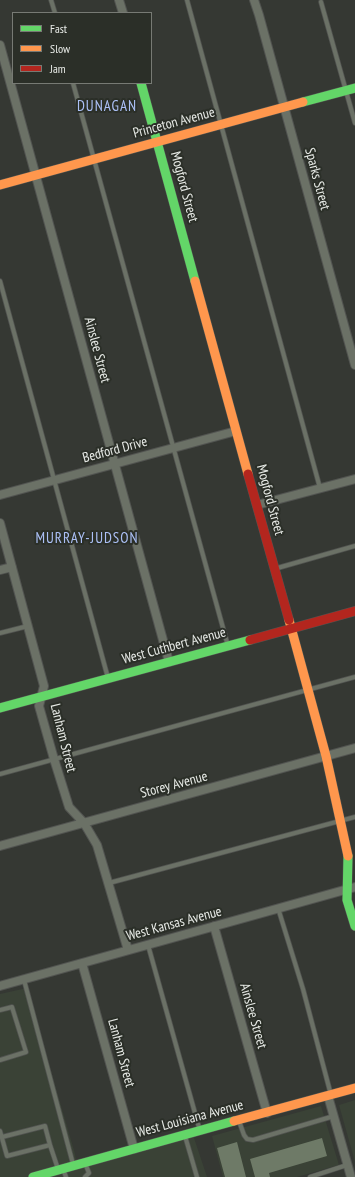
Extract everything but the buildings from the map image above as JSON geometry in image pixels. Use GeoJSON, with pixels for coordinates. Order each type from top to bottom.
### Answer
{"type":"FeatureCollection","features":[{"type":"Feature","properties":{"kind":"street"},"geometry":{"type":"LineString","coordinates":[[119,0],[123,12]]}},
{"type":"Feature","properties":{"kind":"street","name":"Sparks Street"},"geometry":{"type":"LineString","coordinates":[[254,0],[260,14],[355,365]]}},
{"type":"Feature","properties":{"kind":"street","name":"Ainslee Street"},"geometry":{"type":"LineString","coordinates":[[0,45],[169,662]]}},
{"type":"Feature","properties":{"kind":"street","name":"Mogford Street"},"geometry":{"type":"LineString","coordinates":[[141,84],[326,756],[349,859],[351,888],[347,900],[355,926]]}},
{"type":"Feature","properties":{"kind":"street","name":"Princeton Avenue"},"geometry":{"type":"LineString","coordinates":[[0,185],[350,89]]}},
{"type":"Feature","properties":{"kind":"street","name":"Bedford Drive"},"geometry":{"type":"LineString","coordinates":[[0,495],[236,431]]}},
{"type":"Feature","properties":{"kind":"street"},"geometry":{"type":"LineString","coordinates":[[257,505],[355,479]]}},
{"type":"Feature","properties":{"kind":"street","name":"Lanham Street"},"geometry":{"type":"LineString","coordinates":[[0,523],[44,686],[39,706],[54,759],[69,807],[84,823],[97,845],[128,950]]}},
{"type":"Feature","properties":{"kind":"street"},"geometry":{"type":"LineString","coordinates":[[0,570],[12,567]]}},
{"type":"Feature","properties":{"kind":"street","name":"West Cuthbert Avenue"},"geometry":{"type":"LineString","coordinates":[[0,708],[355,611]]}},
{"type":"Feature","properties":{"kind":"street","name":"Storey Avenue"},"geometry":{"type":"LineString","coordinates":[[0,846],[355,748]]}},
{"type":"Feature","properties":{"kind":"street","name":"West Kansas Avenue"},"geometry":{"type":"LineString","coordinates":[[0,986],[351,888]]}},
{"type":"Feature","properties":{"kind":"street","name":"Ainslee Street"},"geometry":{"type":"LineString","coordinates":[[214,926],[267,1113]]}},
{"type":"Feature","properties":{"kind":"street","name":"Lanham Street"},"geometry":{"type":"LineString","coordinates":[[82,963],[134,1149]]}},
{"type":"Feature","properties":{"kind":"street","name":"West Louisiana Avenue"},"geometry":{"type":"LineString","coordinates":[[33,1177],[62,1172],[85,1162],[355,1088]]}},
{"type":"Feature","properties":{"kind":"street"},"geometry":{"type":"LineString","coordinates":[[329,1096],[351,1177]]}},
{"type":"Feature","properties":{"kind":"lane"},"geometry":{"type":"LineString","coordinates":[[51,0],[55,12]]}},
{"type":"Feature","properties":{"kind":"lane"},"geometry":{"type":"LineString","coordinates":[[187,0],[320,488]]}},
{"type":"Feature","properties":{"kind":"lane"},"geometry":{"type":"LineString","coordinates":[[322,2],[350,89],[355,123]]}},
{"type":"Feature","properties":{"kind":"lane"},"geometry":{"type":"LineString","coordinates":[[73,84],[228,646]]}},
{"type":"Feature","properties":{"kind":"lane"},"geometry":{"type":"LineString","coordinates":[[0,281],[108,679]]}},
{"type":"Feature","properties":{"kind":"lane"},"geometry":{"type":"LineString","coordinates":[[274,569],[355,546]]}},
{"type":"Feature","properties":{"kind":"lane"},"geometry":{"type":"LineString","coordinates":[[0,633],[28,626]]}},
{"type":"Feature","properties":{"kind":"lane"},"geometry":{"type":"LineString","coordinates":[[0,774],[355,677]]}},
{"type":"Feature","properties":{"kind":"lane"},"geometry":{"type":"LineString","coordinates":[[109,883],[355,817]]}},
{"type":"Feature","properties":{"kind":"lane"},"geometry":{"type":"LineString","coordinates":[[278,908],[303,990],[329,1096]]}},
{"type":"Feature","properties":{"kind":"lane"},"geometry":{"type":"LineString","coordinates":[[148,944],[200,1131]]}},
{"type":"Feature","properties":{"kind":"lane"},"geometry":{"type":"LineString","coordinates":[[24,979],[74,1166]]}},
{"type":"Feature","properties":{"kind":"lane"},"geometry":{"type":"LineString","coordinates":[[0,1010],[12,1007],[26,1052],[0,1060]]}},
{"type":"Feature","properties":{"kind":"lane"},"geometry":{"type":"LineString","coordinates":[[239,1120],[244,1135],[247,1139],[253,1140],[334,1116]]}},
{"type":"Feature","properties":{"kind":"lane"},"geometry":{"type":"LineString","coordinates":[[2,1137],[45,1126],[50,1145],[62,1172]]}},
{"type":"Feature","properties":{"kind":"lane"},"geometry":{"type":"LineString","coordinates":[[0,1131],[6,1156],[50,1145]]}},
{"type":"Feature","properties":{"kind":"lane"},"geometry":{"type":"LineString","coordinates":[[185,1135],[197,1177]]}},
{"type":"Feature","properties":{"kind":"lane"},"geometry":{"type":"LineString","coordinates":[[85,1162],[89,1173],[85,1177]]}},
{"type":"Feature","properties":{"kind":"lane"},"geometry":{"type":"LineString","coordinates":[[310,1177],[324,1175],[347,1165]]}},
{"type":"Feature","properties":{"kind":"shaded area"},"geometry":{"type":"Polygon","coordinates":[[[27,988],[75,1154],[77,1168],[193,1135],[207,1177],[0,1177],[0,994],[27,988]]]}},
{"type":"Feature","properties":{"kind":"shaded area"},"geometry":{"type":"Polygon","coordinates":[[[355,1100],[355,1162],[339,1105],[355,1100]]]}},
{"type":"Feature","properties":{"kind":"shaded area"},"geometry":{"type":"Polygon","coordinates":[[[321,1106],[339,1165],[297,1177],[223,1177],[212,1136],[321,1106]]]}},
{"type":"Feature","properties":{"kind":"traffic: fast"},"geometry":{"type":"LineString","coordinates":[[141,84],[195,281]]}},
{"type":"Feature","properties":{"kind":"traffic: fast"},"geometry":{"type":"LineString","coordinates":[[303,102],[355,88]]}},
{"type":"Feature","properties":{"kind":"traffic: fast"},"geometry":{"type":"LineString","coordinates":[[0,708],[250,640]]}},
{"type":"Feature","properties":{"kind":"traffic: fast"},"geometry":{"type":"LineString","coordinates":[[348,856],[347,900],[355,926]]}},
{"type":"Feature","properties":{"kind":"traffic: fast"},"geometry":{"type":"LineString","coordinates":[[33,1177],[234,1121]]}},
{"type":"Feature","properties":{"kind":"traffic: slow"},"geometry":{"type":"LineString","coordinates":[[0,185],[303,102]]}},
{"type":"Feature","properties":{"kind":"traffic: slow"},"geometry":{"type":"LineString","coordinates":[[195,281],[248,474]]}},
{"type":"Feature","properties":{"kind":"traffic: slow"},"geometry":{"type":"LineString","coordinates":[[289,620],[326,756],[348,856]]}},
{"type":"Feature","properties":{"kind":"traffic: slow"},"geometry":{"type":"LineString","coordinates":[[234,1121],[355,1088]]}},
{"type":"Feature","properties":{"kind":"traffic: jam"},"geometry":{"type":"LineString","coordinates":[[248,474],[289,620]]}},
{"type":"Feature","properties":{"kind":"traffic: jam"},"geometry":{"type":"LineString","coordinates":[[250,640],[355,611]]}},
{"type":"Feature","properties":{"kind":"district","name":"DUNAGAN"},"geometry":{"type":"Point","coordinates":[107,107]}},
{"type":"Feature","properties":{"kind":"district","name":"MURRAY-JUDSON"},"geometry":{"type":"Point","coordinates":[87,539]}}]}
